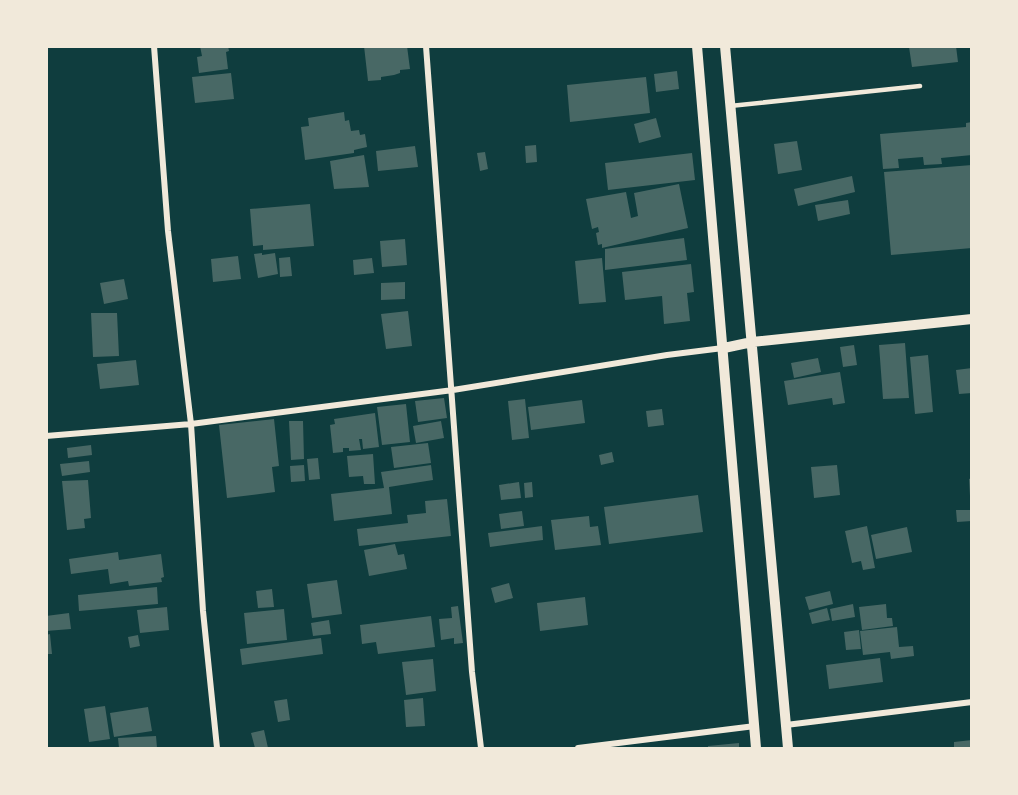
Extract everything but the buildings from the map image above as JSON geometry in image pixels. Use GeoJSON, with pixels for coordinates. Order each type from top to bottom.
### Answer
{"type":"FeatureCollection","features":[{"type":"Feature","properties":{"kind":"street"},"geometry":{"type":"LineString","coordinates":[[154,46],[168,231],[191,424],[203,611],[217,748]]}},
{"type":"Feature","properties":{"kind":"street"},"geometry":{"type":"LineString","coordinates":[[426,46],[472,672],[481,748]]}},
{"type":"Feature","properties":{"kind":"street"},"geometry":{"type":"LineString","coordinates":[[697,46],[756,748]]}},
{"type":"Feature","properties":{"kind":"street"},"geometry":{"type":"LineString","coordinates":[[725,46],[788,748]]}},
{"type":"Feature","properties":{"kind":"street"},"geometry":{"type":"LineString","coordinates":[[46,436],[191,424],[453,390],[752,342],[972,319]]}},
{"type":"Feature","properties":{"kind":"street"},"geometry":{"type":"LineString","coordinates":[[786,725],[972,702]]}},
{"type":"Feature","properties":{"kind":"street"},"geometry":{"type":"LineString","coordinates":[[578,748],[755,726]]}},
{"type":"Feature","properties":{"kind":"lane"},"geometry":{"type":"LineString","coordinates":[[730,106],[920,86]]}}]}
